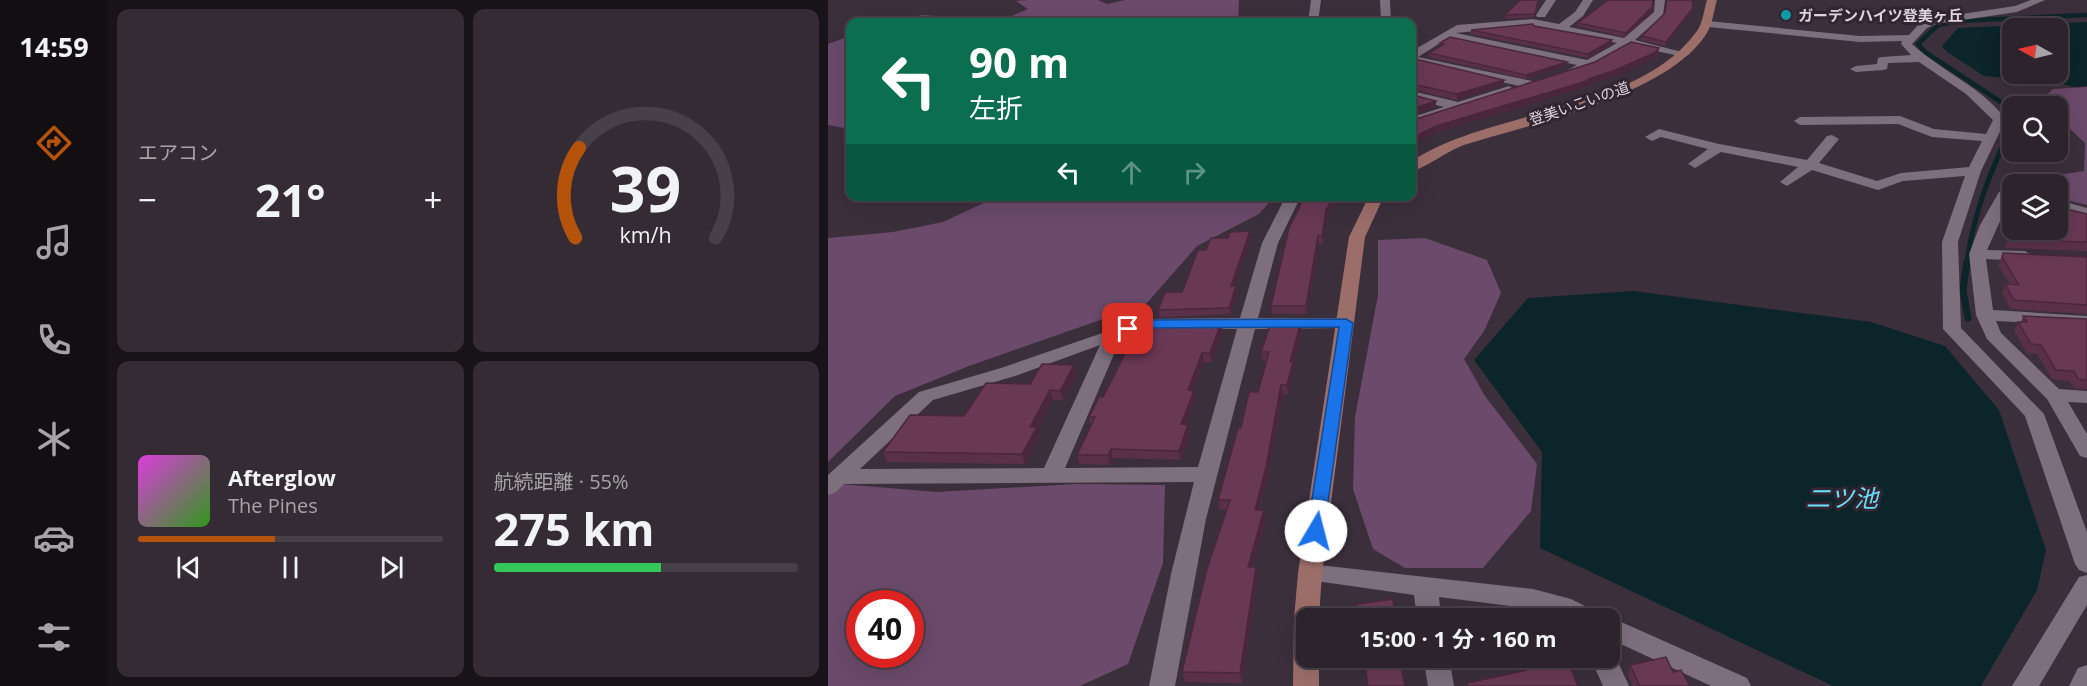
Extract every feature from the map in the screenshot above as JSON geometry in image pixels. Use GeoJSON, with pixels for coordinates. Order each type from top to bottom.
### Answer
{"type":"FeatureCollection","features":[{"type":"Feature","properties":{"kind":"street"},"geometry":{"type":"LineString","coordinates":[[1314,18],[1316,0]]}},
{"type":"Feature","properties":{"kind":"street"},"geometry":{"type":"LineString","coordinates":[[1385,0],[1386,18]]}},
{"type":"Feature","properties":{"kind":"street"},"geometry":{"type":"LineString","coordinates":[[1541,15],[1551,0]]}},
{"type":"Feature","properties":{"kind":"street"},"geometry":{"type":"LineString","coordinates":[[1562,28],[1579,14],[1588,0]]}},
{"type":"Feature","properties":{"kind":"street"},"geometry":{"type":"LineString","coordinates":[[1561,75],[1590,64],[1629,42],[1659,13],[1660,0]]}},
{"type":"Feature","properties":{"kind":"street","name":"登美いこいの道"},"geometry":{"type":"LineString","coordinates":[[1416,165],[1451,146],[1628,87],[1664,69],[1701,37],[1708,24],[1712,0]]}},
{"type":"Feature","properties":{"kind":"street"},"geometry":{"type":"LineString","coordinates":[[2031,1],[1984,15],[1934,21],[1923,26],[1906,44],[1921,58],[1970,91],[2000,119],[1974,171],[1950,242],[1952,329],[2034,414],[2087,564]]}},
{"type":"Feature","properties":{"kind":"street"},"geometry":{"type":"LineString","coordinates":[[1416,54],[1457,28],[1533,22],[1684,54]]}},
{"type":"Feature","properties":{"kind":"street"},"geometry":{"type":"LineString","coordinates":[[1708,24],[1889,40],[1913,38]]}},
{"type":"Feature","properties":{"kind":"street"},"geometry":{"type":"LineString","coordinates":[[1870,25],[1889,40]]}},
{"type":"Feature","properties":{"kind":"street"},"geometry":{"type":"LineString","coordinates":[[1446,34],[1590,64]]}},
{"type":"Feature","properties":{"kind":"street"},"geometry":{"type":"LineString","coordinates":[[1416,58],[1534,83],[1416,120]]}},
{"type":"Feature","properties":{"kind":"street"},"geometry":{"type":"LineString","coordinates":[[1856,69],[1883,67],[1882,60],[1921,58]]}},
{"type":"Feature","properties":{"kind":"street"},"geometry":{"type":"LineString","coordinates":[[1416,96],[1456,106]]}},
{"type":"Feature","properties":{"kind":"street"},"geometry":{"type":"LineString","coordinates":[[1800,121],[1900,120],[1932,133],[1990,138]]}},
{"type":"Feature","properties":{"kind":"street"},"geometry":{"type":"LineString","coordinates":[[1652,137],[1659,133],[1719,148],[1810,165],[1878,186],[1901,177],[1974,171]]}},
{"type":"Feature","properties":{"kind":"street"},"geometry":{"type":"LineString","coordinates":[[1927,150],[1932,133]]}},
{"type":"Feature","properties":{"kind":"street"},"geometry":{"type":"LineString","coordinates":[[1787,182],[1810,165],[1832,139]]}},
{"type":"Feature","properties":{"kind":"street"},"geometry":{"type":"LineString","coordinates":[[1695,164],[1719,148]]}},
{"type":"Feature","properties":{"kind":"street"},"geometry":{"type":"LineString","coordinates":[[2002,199],[1988,225],[1977,254],[1985,315],[1993,335],[2054,395],[2087,451]]}},
{"type":"Feature","properties":{"kind":"street"},"geometry":{"type":"LineString","coordinates":[[1162,686],[1174,605],[1208,474],[1270,243],[1291,201]]}},
{"type":"Feature","properties":{"kind":"street"},"geometry":{"type":"LineString","coordinates":[[1307,608],[1357,237],[1374,201]]}},
{"type":"Feature","properties":{"kind":"street"},"geometry":{"type":"LineString","coordinates":[[2068,207],[2087,213]]}},
{"type":"Feature","properties":{"kind":"street"},"geometry":{"type":"LineString","coordinates":[[1977,254],[2043,257]]}},
{"type":"Feature","properties":{"kind":"street"},"geometry":{"type":"LineString","coordinates":[[1985,315],[2087,321]]}},
{"type":"Feature","properties":{"kind":"street"},"geometry":{"type":"LineString","coordinates":[[834,482],[926,396],[1008,372],[1143,324],[1346,323]]}},
{"type":"Feature","properties":{"kind":"street"},"geometry":{"type":"LineString","coordinates":[[1052,474],[1114,334]]}},
{"type":"Feature","properties":{"kind":"street"},"geometry":{"type":"LineString","coordinates":[[2054,395],[2087,397]]}},
{"type":"Feature","properties":{"kind":"street"},"geometry":{"type":"LineString","coordinates":[[834,482],[1052,474],[1208,474]]}},
{"type":"Feature","properties":{"kind":"street"},"geometry":{"type":"LineString","coordinates":[[1310,573],[1533,599],[1566,608]]}},
{"type":"Feature","properties":{"kind":"street"},"geometry":{"type":"LineString","coordinates":[[2025,686],[2087,584]]}},
{"type":"Feature","properties":{"kind":"street"},"geometry":{"type":"LineString","coordinates":[[1425,585],[1428,608]]}},
{"type":"Feature","properties":{"kind":"street"},"geometry":{"type":"LineString","coordinates":[[1620,633],[1738,686]]}},
{"type":"Feature","properties":{"kind":"street"},"geometry":{"type":"LineString","coordinates":[[1306,668],[1306,686]]}},
{"type":"Feature","properties":{"kind":"street"},"geometry":{"type":"LineString","coordinates":[[1438,668],[1441,686]]}},
{"type":"Feature","properties":{"kind":"street"},"geometry":{"type":"LineString","coordinates":[[1609,668],[1616,686]]}},
{"type":"Feature","properties":{"kind":"street"},"geometry":{"type":"LineString","coordinates":[[2082,686],[2087,676]]}},
{"type":"Feature","properties":{"kind":"shaded area"},"geometry":{"type":"Polygon","coordinates":[[[1098,0],[1107,4],[1125,0],[1239,0],[1238,18],[1007,18],[1028,9],[1016,1],[1098,0]]]}},
{"type":"Feature","properties":{"kind":"shaded area"},"geometry":{"type":"Polygon","coordinates":[[[923,15],[955,18],[905,18],[923,15]]]}},
{"type":"Feature","properties":{"kind":"shaded area"},"geometry":{"type":"Polygon","coordinates":[[[846,37],[846,128],[828,125],[828,44],[846,37]]]}},
{"type":"Feature","properties":{"kind":"shaded area"},"geometry":{"type":"Polygon","coordinates":[[[2087,87],[2087,205],[2068,200],[2068,174],[2065,174],[2084,171],[2085,143],[2068,127],[2068,96],[2045,96],[2053,89],[2087,87]]]}},
{"type":"Feature","properties":{"kind":"shaded area"},"geometry":{"type":"Polygon","coordinates":[[[988,201],[1270,201],[1259,214],[1197,246],[1146,304],[969,366],[895,396],[828,462],[828,238],[893,232],[943,222],[988,201]]]}},
{"type":"Feature","properties":{"kind":"shaded area"},"geometry":{"type":"Polygon","coordinates":[[[1425,238],[1487,260],[1501,293],[1484,331],[1464,359],[1485,396],[1537,464],[1531,511],[1483,568],[1405,568],[1373,549],[1353,489],[1355,417],[1378,295],[1378,240],[1425,238]]]}},
{"type":"Feature","properties":{"kind":"shaded area"},"geometry":{"type":"Polygon","coordinates":[[[828,483],[937,492],[1076,484],[1165,485],[1163,563],[1128,664],[1080,686],[828,686],[828,483]]]}},
{"type":"Feature","properties":{"kind":"water"},"geometry":{"type":"Polygon","coordinates":[[[2087,22],[2087,86],[2075,87],[2062,84],[2068,84],[2068,23],[2087,22]]]}},
{"type":"Feature","properties":{"kind":"water"},"geometry":{"type":"Polygon","coordinates":[[[2002,26],[2002,78],[1984,76],[1947,52],[1942,46],[1958,28],[2002,26]]]}},
{"type":"Feature","properties":{"kind":"water","name":"二ツ池"},"geometry":{"type":"Polygon","coordinates":[[[1633,291],[1871,322],[1945,346],[1999,410],[2046,550],[2037,590],[1981,686],[1833,686],[1540,548],[1542,452],[1474,360],[1528,298],[1633,291]]]}},
{"type":"Feature","properties":{"kind":"building"},"geometry":{"type":"Polygon","coordinates":[[[1520,0],[1538,0],[1535,14],[1505,15],[1520,0]]]}},
{"type":"Feature","properties":{"kind":"building"},"geometry":{"type":"Polygon","coordinates":[[[1608,0],[1653,0],[1652,7],[1626,33],[1578,23],[1608,0]]]}},
{"type":"Feature","properties":{"kind":"building"},"geometry":{"type":"Polygon","coordinates":[[[1667,0],[1692,0],[1693,8],[1666,42],[1642,36],[1665,13],[1667,0]]]}},
{"type":"Feature","properties":{"kind":"building"},"geometry":{"type":"Polygon","coordinates":[[[1533,24],[1612,40],[1588,54],[1471,30],[1533,24]]]}},
{"type":"Feature","properties":{"kind":"building"},"geometry":{"type":"Polygon","coordinates":[[[1450,37],[1567,62],[1526,75],[1429,53],[1444,44],[1440,43],[1450,37]]]}},
{"type":"Feature","properties":{"kind":"building"},"geometry":{"type":"Polygon","coordinates":[[[1631,42],[1659,48],[1654,53],[1588,79],[1590,80],[1436,126],[1416,136],[1416,119],[1595,62],[1631,42]]]}},
{"type":"Feature","properties":{"kind":"building"},"geometry":{"type":"Polygon","coordinates":[[[1416,59],[1504,80],[1457,94],[1416,85],[1416,59]]]}},
{"type":"Feature","properties":{"kind":"building"},"geometry":{"type":"Polygon","coordinates":[[[1416,96],[1436,101],[1416,108],[1416,96]]]}},
{"type":"Feature","properties":{"kind":"building"},"geometry":{"type":"Polygon","coordinates":[[[1302,201],[1331,201],[1326,210],[1322,236],[1318,236],[1306,306],[1271,306],[1289,228],[1302,201]]]}},
{"type":"Feature","properties":{"kind":"building"},"geometry":{"type":"Polygon","coordinates":[[[2068,209],[2087,214],[2087,242],[2009,240],[2068,240],[2068,209]]]}},
{"type":"Feature","properties":{"kind":"building"},"geometry":{"type":"Polygon","coordinates":[[[1250,231],[1231,286],[1236,286],[1229,308],[1158,310],[1165,292],[1182,292],[1198,250],[1206,250],[1211,238],[1228,238],[1230,232],[1250,231]]]}},
{"type":"Feature","properties":{"kind":"building"},"geometry":{"type":"Polygon","coordinates":[[[2003,253],[2087,257],[2087,305],[2014,300],[2005,284],[2019,285],[2002,257],[2003,253]]]}},
{"type":"Feature","properties":{"kind":"building"},"geometry":{"type":"Polygon","coordinates":[[[2023,316],[2087,319],[2087,380],[2078,379],[2074,371],[2056,370],[2041,345],[2031,344],[2018,322],[2027,322],[2023,316]]]}},
{"type":"Feature","properties":{"kind":"building"},"geometry":{"type":"Polygon","coordinates":[[[1301,321],[1290,362],[1293,362],[1287,385],[1281,385],[1266,467],[1255,510],[1264,510],[1248,567],[1256,567],[1240,673],[1182,672],[1207,569],[1230,500],[1218,500],[1238,428],[1241,428],[1249,392],[1258,392],[1269,352],[1261,352],[1271,322],[1301,321]]]}},
{"type":"Feature","properties":{"kind":"building"},"geometry":{"type":"Polygon","coordinates":[[[1152,323],[1221,323],[1210,353],[1202,353],[1188,390],[1194,391],[1181,424],[1188,425],[1179,451],[1111,449],[1108,455],[1077,455],[1095,417],[1089,417],[1099,397],[1103,397],[1139,326],[1151,326],[1152,323]]]}},
{"type":"Feature","properties":{"kind":"building"},"geometry":{"type":"Polygon","coordinates":[[[1042,364],[1074,365],[1060,391],[1050,390],[1030,427],[1037,427],[1022,454],[883,452],[910,415],[964,416],[986,383],[1030,384],[1042,364]]]}},
{"type":"Feature","properties":{"kind":"building"},"geometry":{"type":"Polygon","coordinates":[[[1393,599],[1394,608],[1357,608],[1357,604],[1393,599]]]}},
{"type":"Feature","properties":{"kind":"building"},"geometry":{"type":"Polygon","coordinates":[[[1666,657],[1673,672],[1681,670],[1690,686],[1640,686],[1630,665],[1666,657]]]}},
{"type":"Feature","properties":{"kind":"building"},"geometry":{"type":"Polygon","coordinates":[[[1366,668],[1402,668],[1405,686],[1368,686],[1366,668]]]}},
{"type":"Feature","properties":{"kind":"building"},"geometry":{"type":"Polygon","coordinates":[[[1536,668],[1571,668],[1578,686],[1468,686],[1467,683],[1536,668]]]}},
{"type":"Feature","properties":{"kind":"waterway"},"geometry":{"type":"LineString","coordinates":[[2002,103],[1925,52],[1918,44],[1938,25],[1958,21],[2087,15]]}},
{"type":"Feature","properties":{"kind":"waterway"},"geometry":{"type":"LineString","coordinates":[[1967,262],[1984,192],[2002,148]]}},
{"type":"Feature","properties":{"kind":"waterway"},"geometry":{"type":"LineString","coordinates":[[1967,261],[1963,290],[1968,318]]}},
{"type":"Feature","properties":{"kind":"place","name":"ガーデンハイツ登美ヶ丘"},"geometry":{"type":"Point","coordinates":[1786,15]}},
{"type":"Feature","properties":{"kind":"route"},"geometry":{"type":"LineString","coordinates":[[1128,329],[1143,324],[1346,323],[1316,531]]}}]}
